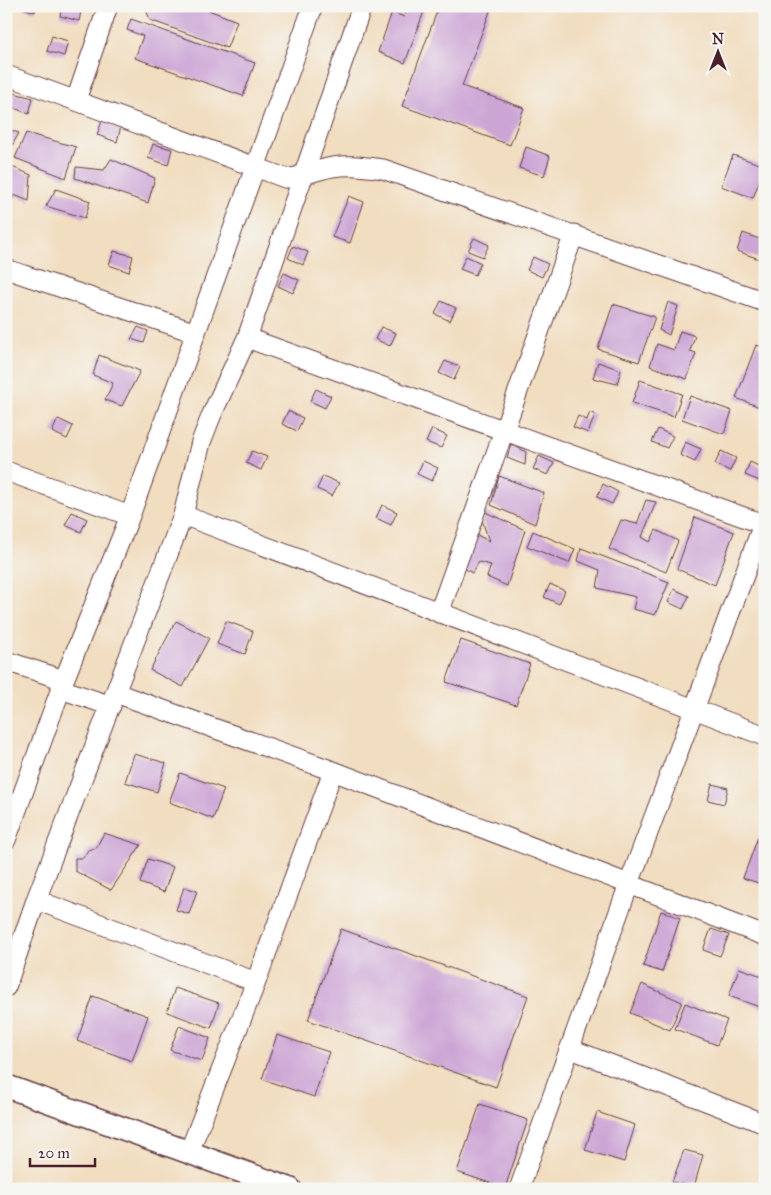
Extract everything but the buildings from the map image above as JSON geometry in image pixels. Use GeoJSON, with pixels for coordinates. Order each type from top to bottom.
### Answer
{"type":"FeatureCollection","features":[{"type":"Feature","properties":{"kind":"street"},"geometry":{"type":"LineString","coordinates":[[76,100],[108,6]]}},
{"type":"Feature","properties":{"kind":"street"},"geometry":{"type":"LineString","coordinates":[[6,840],[63,685],[130,516],[313,6]]}},
{"type":"Feature","properties":{"kind":"street"},"geometry":{"type":"LineString","coordinates":[[6,987],[36,900],[183,514],[192,474],[212,414],[247,338],[362,6]]}},
{"type":"Feature","properties":{"kind":"street"},"geometry":{"type":"LineString","coordinates":[[6,75],[285,178],[302,177],[320,169],[350,165],[383,169],[765,302]]}},
{"type":"Feature","properties":{"kind":"street"},"geometry":{"type":"LineString","coordinates":[[439,613],[574,234]]}},
{"type":"Feature","properties":{"kind":"street"},"geometry":{"type":"LineString","coordinates":[[6,269],[196,333]]}},
{"type":"Feature","properties":{"kind":"street"},"geometry":{"type":"LineString","coordinates":[[247,338],[764,521],[629,884],[519,1189]]}},
{"type":"Feature","properties":{"kind":"street"},"geometry":{"type":"LineString","coordinates":[[6,471],[130,516]]}},
{"type":"Feature","properties":{"kind":"street"},"geometry":{"type":"LineString","coordinates":[[183,514],[765,736]]}},
{"type":"Feature","properties":{"kind":"street"},"geometry":{"type":"LineString","coordinates":[[6,661],[63,685],[114,699],[333,771],[765,936]]}},
{"type":"Feature","properties":{"kind":"street"},"geometry":{"type":"LineString","coordinates":[[189,1152],[256,982],[333,771]]}},
{"type":"Feature","properties":{"kind":"street"},"geometry":{"type":"LineString","coordinates":[[36,900],[256,982]]}},
{"type":"Feature","properties":{"kind":"street"},"geometry":{"type":"LineString","coordinates":[[571,1049],[765,1124]]}},
{"type":"Feature","properties":{"kind":"street"},"geometry":{"type":"LineString","coordinates":[[6,1086],[290,1189]]}}]}
